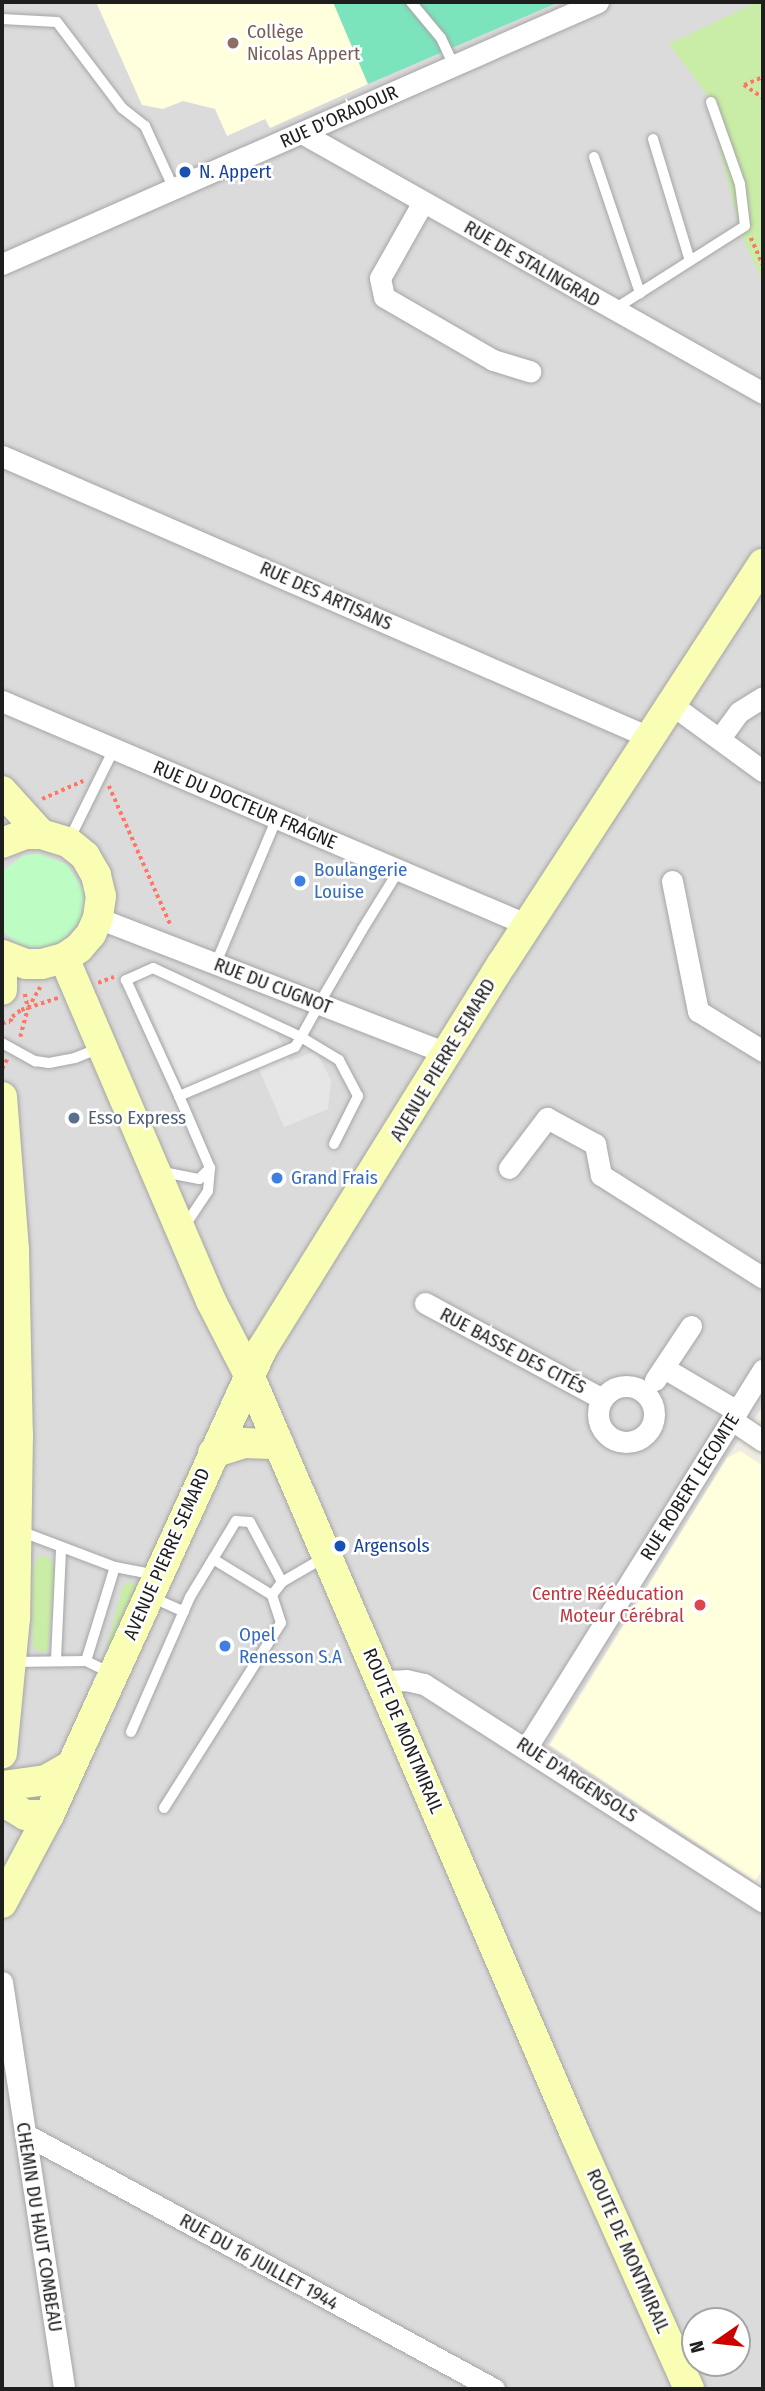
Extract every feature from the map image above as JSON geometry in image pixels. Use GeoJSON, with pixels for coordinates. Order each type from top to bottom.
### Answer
{"type":"FeatureCollection","features":[{"type":"Feature","properties":{"kind":"main road","name":"AVENUE PIERRE SEMARD"},"geometry":{"type":"LineString","coordinates":[[2,1903],[49,1815],[70,1766],[99,1667],[152,1585],[262,1349],[527,925],[763,564]]}},
{"type":"Feature","properties":{"kind":"main road"},"geometry":{"type":"LineString","coordinates":[[2,791],[55,838],[85,856],[96,875],[101,896],[98,918],[79,948],[64,958],[42,964],[26,964],[2,958],[2,990]]}},
{"type":"Feature","properties":{"kind":"main road"},"geometry":{"type":"LineString","coordinates":[[2,844],[25,834],[55,838]]}},
{"type":"Feature","properties":{"kind":"main road","name":"ROUTE DE MONTMIRAIL"},"geometry":{"type":"LineString","coordinates":[[64,958],[181,1232],[249,1375],[576,2136],[689,2389]]}},
{"type":"Feature","properties":{"kind":"main road"},"geometry":{"type":"LineString","coordinates":[[2,1097],[16,1320],[17,1530],[12,1662],[2,1753]]}},
{"type":"Feature","properties":{"kind":"main road"},"geometry":{"type":"LineString","coordinates":[[217,1311],[245,1322],[283,1318]]}},
{"type":"Feature","properties":{"kind":"main road"},"geometry":{"type":"LineString","coordinates":[[212,1453],[243,1443],[279,1444]]}},
{"type":"Feature","properties":{"kind":"main road"},"geometry":{"type":"LineString","coordinates":[[2,1786],[46,1780],[70,1766]]}},
{"type":"Feature","properties":{"kind":"main road"},"geometry":{"type":"LineString","coordinates":[[2,1801],[25,1815],[49,1815]]}},
{"type":"Feature","properties":{"kind":"street","name":"RUE D'ORADOUR"},"geometry":{"type":"LineString","coordinates":[[2,264],[598,2]]}},
{"type":"Feature","properties":{"kind":"street","name":"RUE DE STALINGRAD"},"geometry":{"type":"LineString","coordinates":[[302,134],[763,393]]}},
{"type":"Feature","properties":{"kind":"street"},"geometry":{"type":"LineString","coordinates":[[423,202],[380,278],[384,297],[494,360],[530,370]]}},
{"type":"Feature","properties":{"kind":"street","name":"RUE DES ARTISANS"},"geometry":{"type":"LineString","coordinates":[[2,456],[649,737]]}},
{"type":"Feature","properties":{"kind":"street"},"geometry":{"type":"LineString","coordinates":[[720,738],[739,712],[763,697]]}},
{"type":"Feature","properties":{"kind":"street","name":"RUE DU DOCTEUR FRAGNE"},"geometry":{"type":"LineString","coordinates":[[2,701],[527,925]]}},
{"type":"Feature","properties":{"kind":"street"},"geometry":{"type":"LineString","coordinates":[[671,704],[763,771]]}},
{"type":"Feature","properties":{"kind":"street"},"geometry":{"type":"LineString","coordinates":[[671,881],[698,1011],[763,1051]]}},
{"type":"Feature","properties":{"kind":"street","name":"RUE DU CUGNOT"},"geometry":{"type":"LineString","coordinates":[[98,918],[448,1054]]}},
{"type":"Feature","properties":{"kind":"street"},"geometry":{"type":"LineString","coordinates":[[509,1168],[547,1118],[595,1144],[601,1175],[763,1278]]}},
{"type":"Feature","properties":{"kind":"street","name":"RUE BASSE DES CITÉS"},"geometry":{"type":"LineString","coordinates":[[425,1303],[601,1398]]}},
{"type":"Feature","properties":{"kind":"street"},"geometry":{"type":"LineString","coordinates":[[646,1392],[691,1326]]}},
{"type":"Feature","properties":{"kind":"street"},"geometry":{"type":"LineString","coordinates":[[664,1368],[734,1416],[763,1441]]}},
{"type":"Feature","properties":{"kind":"street","name":"RUE ROBERT LECOMTE"},"geometry":{"type":"LineString","coordinates":[[527,1747],[763,1370]]}},
{"type":"Feature","properties":{"kind":"street","name":"RUE BASSE DES CITÉS"},"geometry":{"type":"LineString","coordinates":[[620,1385],[646,1392],[655,1408],[651,1430],[632,1443],[610,1439],[597,1420],[601,1398],[620,1385]]}},
{"type":"Feature","properties":{"kind":"street","name":"RUE D'ARGENSOLS"},"geometry":{"type":"LineString","coordinates":[[382,1681],[406,1680],[424,1684],[527,1747],[763,1902]]}},
{"type":"Feature","properties":{"kind":"street","name":"CHEMIN DU HAUT COMBEAU"},"geometry":{"type":"LineString","coordinates":[[2,1982],[64,2389]]}},
{"type":"Feature","properties":{"kind":"street","name":"RUE DU 16 JUILLET 1944"},"geometry":{"type":"LineString","coordinates":[[24,2134],[494,2389]]}},
{"type":"Feature","properties":{"kind":"lane"},"geometry":{"type":"LineString","coordinates":[[411,2],[440,37],[454,66]]}},
{"type":"Feature","properties":{"kind":"lane"},"geometry":{"type":"LineString","coordinates":[[2,19],[57,22],[122,108],[145,126],[174,189]]}},
{"type":"Feature","properties":{"kind":"lane"},"geometry":{"type":"LineString","coordinates":[[613,310],[745,226],[740,184],[711,103]]}},
{"type":"Feature","properties":{"kind":"lane"},"geometry":{"type":"LineString","coordinates":[[653,139],[690,261]]}},
{"type":"Feature","properties":{"kind":"lane"},"geometry":{"type":"LineString","coordinates":[[594,157],[640,293]]}},
{"type":"Feature","properties":{"kind":"lane"},"geometry":{"type":"LineString","coordinates":[[55,838],[114,749]]}},
{"type":"Feature","properties":{"kind":"lane"},"geometry":{"type":"LineString","coordinates":[[216,963],[277,818]]}},
{"type":"Feature","properties":{"kind":"lane"},"geometry":{"type":"LineString","coordinates":[[179,1096],[295,1047],[399,870]]}},
{"type":"Feature","properties":{"kind":"lane"},"geometry":{"type":"LineString","coordinates":[[181,1232],[208,1191],[211,1168],[125,980],[153,968],[301,1037],[339,1060],[358,1096],[334,1144]]}},
{"type":"Feature","properties":{"kind":"lane"},"geometry":{"type":"LineString","coordinates":[[2,1043],[35,1061],[49,1063],[75,1058],[102,1047]]}},
{"type":"Feature","properties":{"kind":"lane"},"geometry":{"type":"LineString","coordinates":[[155,1169],[189,1179],[199,1179],[211,1168]]}},
{"type":"Feature","properties":{"kind":"lane"},"geometry":{"type":"LineString","coordinates":[[131,1732],[184,1612],[236,1521],[250,1522],[282,1582]]}},
{"type":"Feature","properties":{"kind":"lane"},"geometry":{"type":"LineString","coordinates":[[17,1530],[115,1567],[152,1585],[184,1612]]}},
{"type":"Feature","properties":{"kind":"lane"},"geometry":{"type":"LineString","coordinates":[[56,1660],[61,1548]]}},
{"type":"Feature","properties":{"kind":"lane"},"geometry":{"type":"LineString","coordinates":[[272,1595],[282,1582],[327,1556]]}},
{"type":"Feature","properties":{"kind":"lane"},"geometry":{"type":"LineString","coordinates":[[164,1808],[281,1623],[272,1595],[213,1559]]}},
{"type":"Feature","properties":{"kind":"lane"},"geometry":{"type":"LineString","coordinates":[[12,1662],[56,1660],[99,1667],[115,1567]]}},
{"type":"Feature","properties":{"kind":"path"},"geometry":{"type":"LineString","coordinates":[[763,78],[744,85],[763,97]]}},
{"type":"Feature","properties":{"kind":"path"},"geometry":{"type":"LineString","coordinates":[[745,226],[763,265]]}},
{"type":"Feature","properties":{"kind":"shaded area"},"geometry":{"type":"Polygon","coordinates":[[[2,2],[763,2],[763,1406],[727,1457],[548,1745],[763,1888],[763,2389],[2,2389],[2,1516],[9,1312],[2,1308],[2,2]]]}},
{"type":"Feature","properties":{"kind":"shaded area","name":"Collège Nicolas Appert"},"geometry":{"type":"Polygon","coordinates":[[[96,2],[333,2],[368,84],[270,128],[265,119],[227,136],[215,109],[183,101],[163,109],[142,105],[96,2]]]}},
{"type":"Feature","properties":{"kind":"shaded area"},"geometry":{"type":"Polygon","coordinates":[[[150,973],[275,1030],[290,1061],[316,1051],[331,1080],[328,1109],[284,1127],[255,1060],[184,1091],[137,981],[150,973]]]}},
{"type":"Feature","properties":{"kind":"shaded area","name":"Centre Rééducation Moteur Cérébral"},"geometry":{"type":"Polygon","coordinates":[[[740,1451],[763,1466],[763,1869],[755,1881],[550,1745],[727,1458],[740,1451]]]}},
{"type":"Feature","properties":{"kind":"green space"},"geometry":{"type":"Polygon","coordinates":[[[333,2],[559,2],[368,84],[333,2]]]}},
{"type":"Feature","properties":{"kind":"green space"},"geometry":{"type":"Polygon","coordinates":[[[757,2],[763,2],[763,282],[741,234],[706,93],[669,44],[757,2]]]}},
{"type":"Feature","properties":{"kind":"green space"},"geometry":{"type":"Polygon","coordinates":[[[39,854],[67,864],[83,889],[84,904],[81,919],[62,941],[48,947],[32,948],[16,943],[2,930],[2,871],[24,855],[39,854]]]}},
{"type":"Feature","properties":{"kind":"green space"},"geometry":{"type":"Polygon","coordinates":[[[39,1555],[47,1557],[55,1566],[48,1648],[44,1653],[33,1648],[33,1571],[39,1555]]]}},
{"type":"Feature","properties":{"kind":"green space"},"geometry":{"type":"Polygon","coordinates":[[[131,1582],[137,1584],[104,1657],[123,1586],[131,1582]]]}},
{"type":"Feature","properties":{"kind":"place","name":"Collège Nicolas Appert"},"geometry":{"type":"Point","coordinates":[233,43]}},
{"type":"Feature","properties":{"kind":"place","name":"N. Appert"},"geometry":{"type":"Point","coordinates":[185,172]}},
{"type":"Feature","properties":{"kind":"place","name":"Boulangerie Louise"},"geometry":{"type":"Point","coordinates":[300,881]}},
{"type":"Feature","properties":{"kind":"place","name":"Esso Express"},"geometry":{"type":"Point","coordinates":[74,1118]}},
{"type":"Feature","properties":{"kind":"place","name":"Grand Frais"},"geometry":{"type":"Point","coordinates":[277,1178]}},
{"type":"Feature","properties":{"kind":"place","name":"Argensols"},"geometry":{"type":"Point","coordinates":[340,1546]}},
{"type":"Feature","properties":{"kind":"place","name":"Centre Rééducation Moteur Cérébral"},"geometry":{"type":"Point","coordinates":[700,1605]}},
{"type":"Feature","properties":{"kind":"place","name":"Opel Renesson S.A"},"geometry":{"type":"Point","coordinates":[225,1646]}}]}
